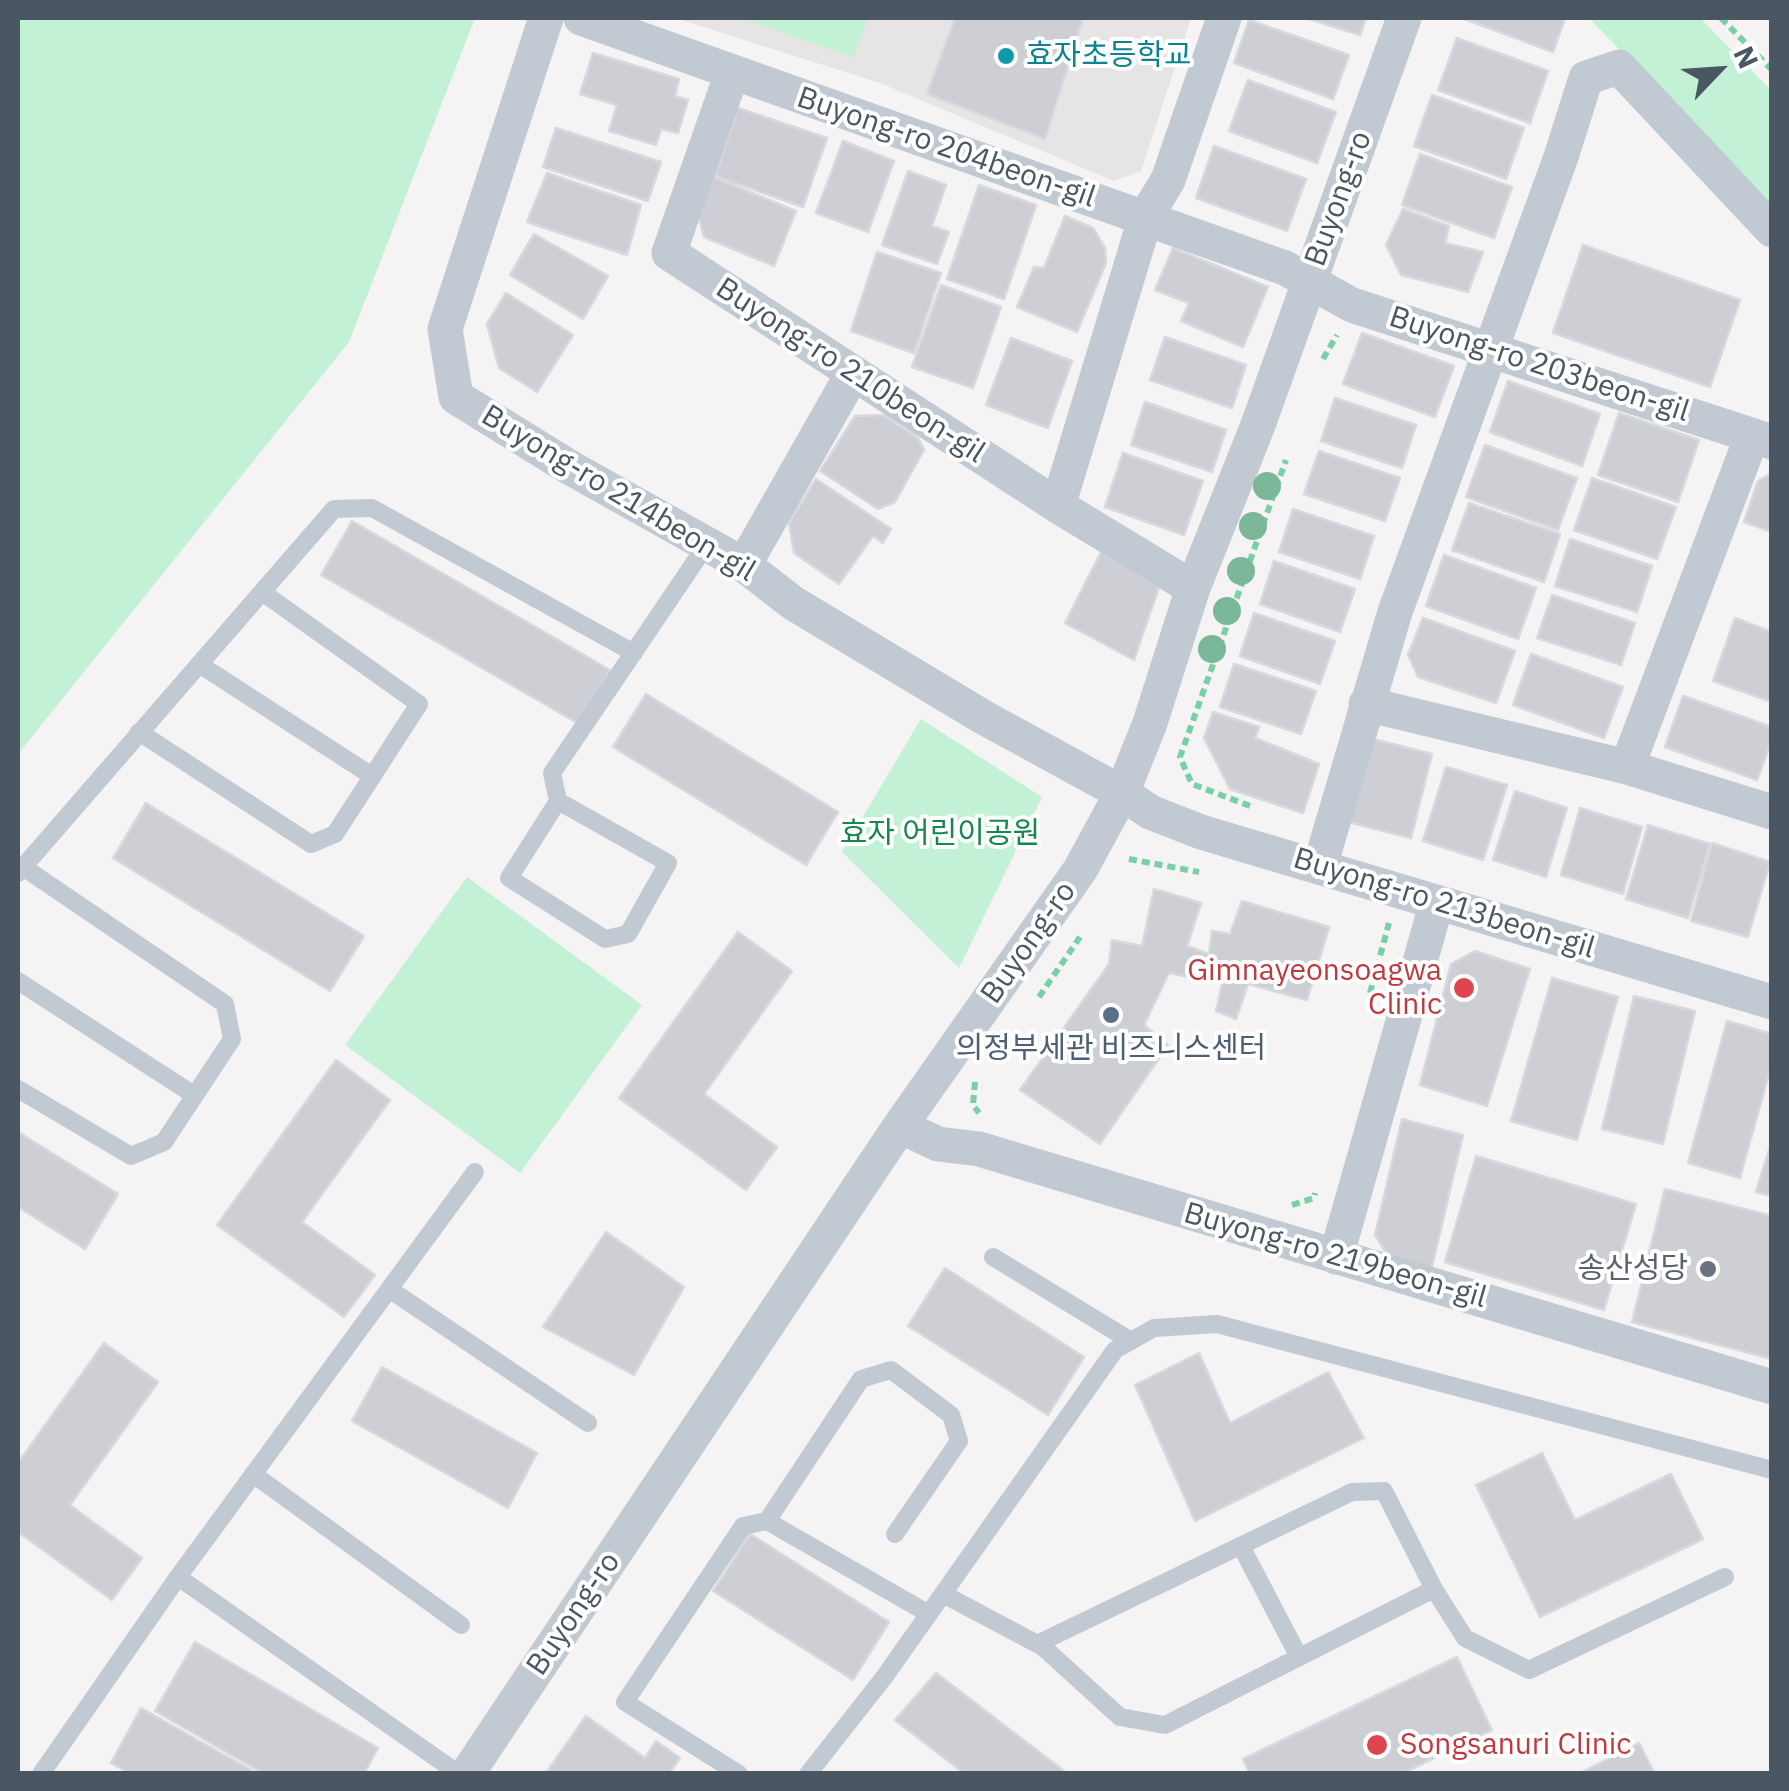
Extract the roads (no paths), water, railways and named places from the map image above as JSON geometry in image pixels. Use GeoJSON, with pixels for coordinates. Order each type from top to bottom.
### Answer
{"type":"FeatureCollection","features":[{"type":"Feature","properties":{"kind":"street","name":"Buyong-ro 214beon-gil"},"geometry":{"type":"LineString","coordinates":[[546,18],[445,329],[456,397],[569,467],[744,565],[793,603],[982,716],[1122,793]]}},
{"type":"Feature","properties":{"kind":"street","name":"Buyong-ro 204beon-gil"},"geometry":{"type":"LineString","coordinates":[[581,18],[1146,216],[1186,236],[1310,280]]}},
{"type":"Feature","properties":{"kind":"street"},"geometry":{"type":"LineString","coordinates":[[1058,506],[1146,216],[1168,180],[1224,18]]}},
{"type":"Feature","properties":{"kind":"street","name":"Buyong-ro"},"geometry":{"type":"LineString","coordinates":[[467,1774],[900,1126],[1080,870],[1122,793],[1150,723],[1193,588],[1258,426],[1404,18]]}},
{"type":"Feature","properties":{"kind":"street"},"geometry":{"type":"LineString","coordinates":[[1320,866],[1395,612],[1586,78],[1619,67],[1772,230]]}},
{"type":"Feature","properties":{"kind":"street","name":"Buyong-ro 210beon-gil"},"geometry":{"type":"LineString","coordinates":[[732,73],[669,253],[1058,506],[1193,588]]}},
{"type":"Feature","properties":{"kind":"street","name":"Buyong-ro 203beon-gil"},"geometry":{"type":"LineString","coordinates":[[1310,280],[1352,304],[1762,439]]}},
{"type":"Feature","properties":{"kind":"street"},"geometry":{"type":"LineString","coordinates":[[744,565],[853,373]]}},
{"type":"Feature","properties":{"kind":"street"},"geometry":{"type":"LineString","coordinates":[[1626,767],[1762,439]]}},
{"type":"Feature","properties":{"kind":"street"},"geometry":{"type":"LineString","coordinates":[[1366,704],[1626,767],[1772,812]]}},
{"type":"Feature","properties":{"kind":"street","name":"Buyong-ro 213beon-gil"},"geometry":{"type":"LineString","coordinates":[[1122,793],[1150,812],[1201,832],[1772,1002]]}},
{"type":"Feature","properties":{"kind":"street"},"geometry":{"type":"LineString","coordinates":[[1336,1257],[1438,902]]}},
{"type":"Feature","properties":{"kind":"street","name":"Buyong-ro 219beon-gil"},"geometry":{"type":"LineString","coordinates":[[900,1126],[938,1144],[979,1149],[1772,1387]]}},
{"type":"Feature","properties":{"kind":"lane"},"geometry":{"type":"LineString","coordinates":[[18,1088],[131,1156],[164,1142],[232,1039],[224,1004],[20,870],[334,509],[372,508],[634,653]]}},
{"type":"Feature","properties":{"kind":"lane"},"geometry":{"type":"LineString","coordinates":[[558,801],[668,863],[628,934],[605,940],[509,878],[558,801],[552,773],[707,544]]}},
{"type":"Feature","properties":{"kind":"lane"},"geometry":{"type":"LineString","coordinates":[[139,732],[311,844],[335,834],[420,704],[262,592]]}},
{"type":"Feature","properties":{"kind":"lane"},"geometry":{"type":"LineString","coordinates":[[199,664],[372,776]]}},
{"type":"Feature","properties":{"kind":"lane"},"geometry":{"type":"LineString","coordinates":[[18,980],[194,1095]]}},
{"type":"Feature","properties":{"kind":"lane"},"geometry":{"type":"LineString","coordinates":[[41,1774],[178,1577],[475,1172]]}},
{"type":"Feature","properties":{"kind":"lane"},"geometry":{"type":"LineString","coordinates":[[993,1257],[1131,1341]]}},
{"type":"Feature","properties":{"kind":"lane"},"geometry":{"type":"LineString","coordinates":[[390,1289],[588,1423]]}},
{"type":"Feature","properties":{"kind":"lane"},"geometry":{"type":"LineString","coordinates":[[819,1770],[1114,1350],[1154,1328],[1217,1324],[1772,1470]]}},
{"type":"Feature","properties":{"kind":"lane"},"geometry":{"type":"LineString","coordinates":[[767,1521],[861,1378],[890,1370],[952,1416],[959,1441],[894,1534]]}},
{"type":"Feature","properties":{"kind":"lane"},"geometry":{"type":"LineString","coordinates":[[253,1474],[460,1624]]}},
{"type":"Feature","properties":{"kind":"lane"},"geometry":{"type":"LineString","coordinates":[[1037,1644],[1352,1492],[1384,1492],[1465,1638],[1529,1670],[1724,1577]]}},
{"type":"Feature","properties":{"kind":"lane"},"geometry":{"type":"LineString","coordinates":[[740,1774],[625,1702],[742,1526],[767,1521],[930,1614]]}},
{"type":"Feature","properties":{"kind":"lane"},"geometry":{"type":"LineString","coordinates":[[1241,1546],[1299,1658]]}},
{"type":"Feature","properties":{"kind":"lane"},"geometry":{"type":"LineString","coordinates":[[178,1577],[459,1774]]}},
{"type":"Feature","properties":{"kind":"lane"},"geometry":{"type":"LineString","coordinates":[[943,1594],[1037,1644],[1120,1718],[1165,1725],[1434,1588]]}},
{"type":"Feature","properties":{"kind":"place","name":"효자초등학교"},"geometry":{"type":"Point","coordinates":[1006,56]}},
{"type":"Feature","properties":{"kind":"place","name":"Gimnayeonsoagwa Clinic"},"geometry":{"type":"Point","coordinates":[1464,988]}},
{"type":"Feature","properties":{"kind":"place","name":"의정부세관 비즈니스센터"},"geometry":{"type":"Point","coordinates":[1111,1015]}},
{"type":"Feature","properties":{"kind":"place","name":"송산성당"},"geometry":{"type":"Point","coordinates":[1708,1269]}},
{"type":"Feature","properties":{"kind":"place","name":"Songsanuri Clinic"},"geometry":{"type":"Point","coordinates":[1377,1745]}},
{"type":"Feature","properties":{"kind":"park label","name":"효자 어린이공원"},"geometry":{"type":"Point","coordinates":[940,834]}}]}
